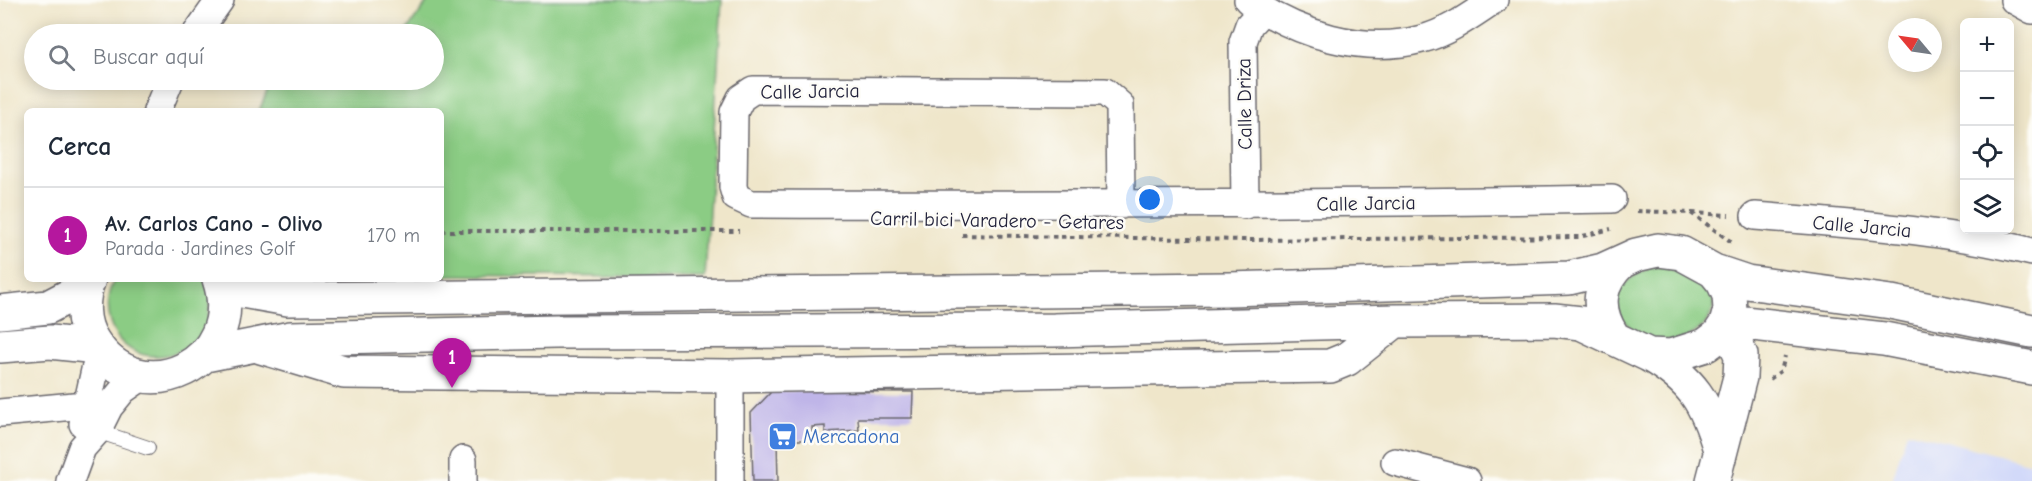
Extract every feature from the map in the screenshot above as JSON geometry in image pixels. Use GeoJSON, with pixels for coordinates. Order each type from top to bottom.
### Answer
{"type":"FeatureCollection","features":[{"type":"Feature","properties":{"kind":"street"},"geometry":{"type":"LineString","coordinates":[[203,24],[220,0]]}},
{"type":"Feature","properties":{"kind":"street"},"geometry":{"type":"LineString","coordinates":[[1256,5],[1302,28],[1340,42],[1378,46],[1422,39],[1454,27],[1494,0]]}},
{"type":"Feature","properties":{"kind":"street"},"geometry":{"type":"LineString","coordinates":[[2014,0],[2032,10]]}},
{"type":"Feature","properties":{"kind":"street","name":"Calle Driza"},"geometry":{"type":"LineString","coordinates":[[1245,205],[1243,42],[1256,5]]}},
{"type":"Feature","properties":{"kind":"street"},"geometry":{"type":"LineString","coordinates":[[157,108],[165,90]]}},
{"type":"Feature","properties":{"kind":"street","name":"Calle Jarcia"},"geometry":{"type":"LineString","coordinates":[[1121,205],[1120,105],[1105,92],[753,90],[741,98],[734,112],[733,187],[736,197],[745,203],[1121,205],[1245,205],[1620,213]]}},
{"type":"Feature","properties":{"kind":"street","name":"Calle Jarcia"},"geometry":{"type":"LineString","coordinates":[[1755,216],[1981,239],[2032,252]]}},
{"type":"Feature","properties":{"kind":"street"},"geometry":{"type":"LineString","coordinates":[[226,282],[242,291],[288,299],[1229,290],[1569,278],[1604,270],[1636,255],[1658,250],[1681,254],[1714,271],[1747,282],[1892,302],[2032,331]]}},
{"type":"Feature","properties":{"kind":"street"},"geometry":{"type":"LineString","coordinates":[[1621,262],[1609,274],[1602,289],[1600,305],[1603,321],[1612,335],[1625,346],[1649,355],[1688,381],[1713,424],[1716,466]]}},
{"type":"Feature","properties":{"kind":"street"},"geometry":{"type":"LineString","coordinates":[[1714,271],[1723,282],[1729,296],[1727,322],[1741,355],[1740,377],[1716,466]]}},
{"type":"Feature","properties":{"kind":"street"},"geometry":{"type":"LineString","coordinates":[[205,355],[222,326],[225,309],[220,282]]}},
{"type":"Feature","properties":{"kind":"street"},"geometry":{"type":"LineString","coordinates":[[87,283],[83,304],[84,321],[98,350],[111,364],[143,376],[160,377],[176,374],[205,355],[291,338],[556,332],[1054,330],[1395,321],[1554,320],[1581,323],[1612,335]]}},
{"type":"Feature","properties":{"kind":"street"},"geometry":{"type":"LineString","coordinates":[[0,312],[48,307],[69,298],[87,283]]}},
{"type":"Feature","properties":{"kind":"street"},"geometry":{"type":"LineString","coordinates":[[257,345],[344,372],[730,376],[1330,366],[1347,359],[1395,321]]}},
{"type":"Feature","properties":{"kind":"street"},"geometry":{"type":"LineString","coordinates":[[1649,355],[1671,356],[1706,345],[1718,336],[1727,322]]}},
{"type":"Feature","properties":{"kind":"street"},"geometry":{"type":"LineString","coordinates":[[1727,322],[1884,339],[2032,368]]}},
{"type":"Feature","properties":{"kind":"street"},"geometry":{"type":"LineString","coordinates":[[0,346],[50,342],[98,350]]}},
{"type":"Feature","properties":{"kind":"street"},"geometry":{"type":"LineString","coordinates":[[94,423],[98,350]]}},
{"type":"Feature","properties":{"kind":"street"},"geometry":{"type":"LineString","coordinates":[[70,481],[94,423],[123,390],[143,376]]}},
{"type":"Feature","properties":{"kind":"street"},"geometry":{"type":"LineString","coordinates":[[730,376],[730,481]]}},
{"type":"Feature","properties":{"kind":"street"},"geometry":{"type":"LineString","coordinates":[[0,413],[74,406],[94,423]]}},
{"type":"Feature","properties":{"kind":"street"},"geometry":{"type":"LineString","coordinates":[[1395,462],[1467,481]]}},
{"type":"Feature","properties":{"kind":"lane"},"geometry":{"type":"LineString","coordinates":[[94,423],[148,448]]}},
{"type":"Feature","properties":{"kind":"path","name":"Carril bici Varadero - Getares"},"geometry":{"type":"LineString","coordinates":[[960,235],[1247,240],[1579,237],[1610,229],[1620,213],[1637,210],[1691,213]]}},
{"type":"Feature","properties":{"kind":"path"},"geometry":{"type":"LineString","coordinates":[[1691,213],[1755,216]]}},
{"type":"Feature","properties":{"kind":"path"},"geometry":{"type":"LineString","coordinates":[[1691,213],[1740,247]]}},
{"type":"Feature","properties":{"kind":"path"},"geometry":{"type":"LineString","coordinates":[[444,231],[745,231]]}},
{"type":"Feature","properties":{"kind":"path"},"geometry":{"type":"LineString","coordinates":[[1767,381],[1781,371],[1788,351]]}},
{"type":"Feature","properties":{"kind":"shaded area"},"geometry":{"type":"Polygon","coordinates":[[[1907,431],[2032,464],[2032,481],[1892,481],[1907,431]]]}},
{"type":"Feature","properties":{"kind":"green space"},"geometry":{"type":"Polygon","coordinates":[[[429,0],[722,0],[705,278],[444,275],[444,108],[260,108],[268,90],[444,90],[444,24],[411,24],[429,0]]]}},
{"type":"Feature","properties":{"kind":"green space"},"geometry":{"type":"Polygon","coordinates":[[[1654,266],[1686,270],[1700,280],[1710,293],[1713,300],[1711,316],[1705,324],[1686,337],[1665,341],[1645,337],[1629,326],[1619,312],[1618,296],[1629,280],[1654,266]]]}},
{"type":"Feature","properties":{"kind":"green space"},"geometry":{"type":"Polygon","coordinates":[[[114,282],[205,282],[211,296],[208,322],[205,330],[194,342],[182,350],[169,355],[143,355],[120,341],[112,328],[108,315],[110,291],[114,282]]]}},
{"type":"Feature","properties":{"kind":"building","name":"Mercadona"},"geometry":{"type":"Polygon","coordinates":[[[772,391],[913,392],[912,418],[858,418],[859,430],[825,432],[825,426],[812,427],[812,440],[777,440],[778,481],[753,481],[751,413],[772,391]]]}},
{"type":"Feature","properties":{"kind":"place","name":"Av. Carlos Cano - Olivo"},"geometry":{"type":"Point","coordinates":[452,388]}},
{"type":"Feature","properties":{"kind":"place","name":"Mercadona"},"geometry":{"type":"Point","coordinates":[782,436]}}]}
